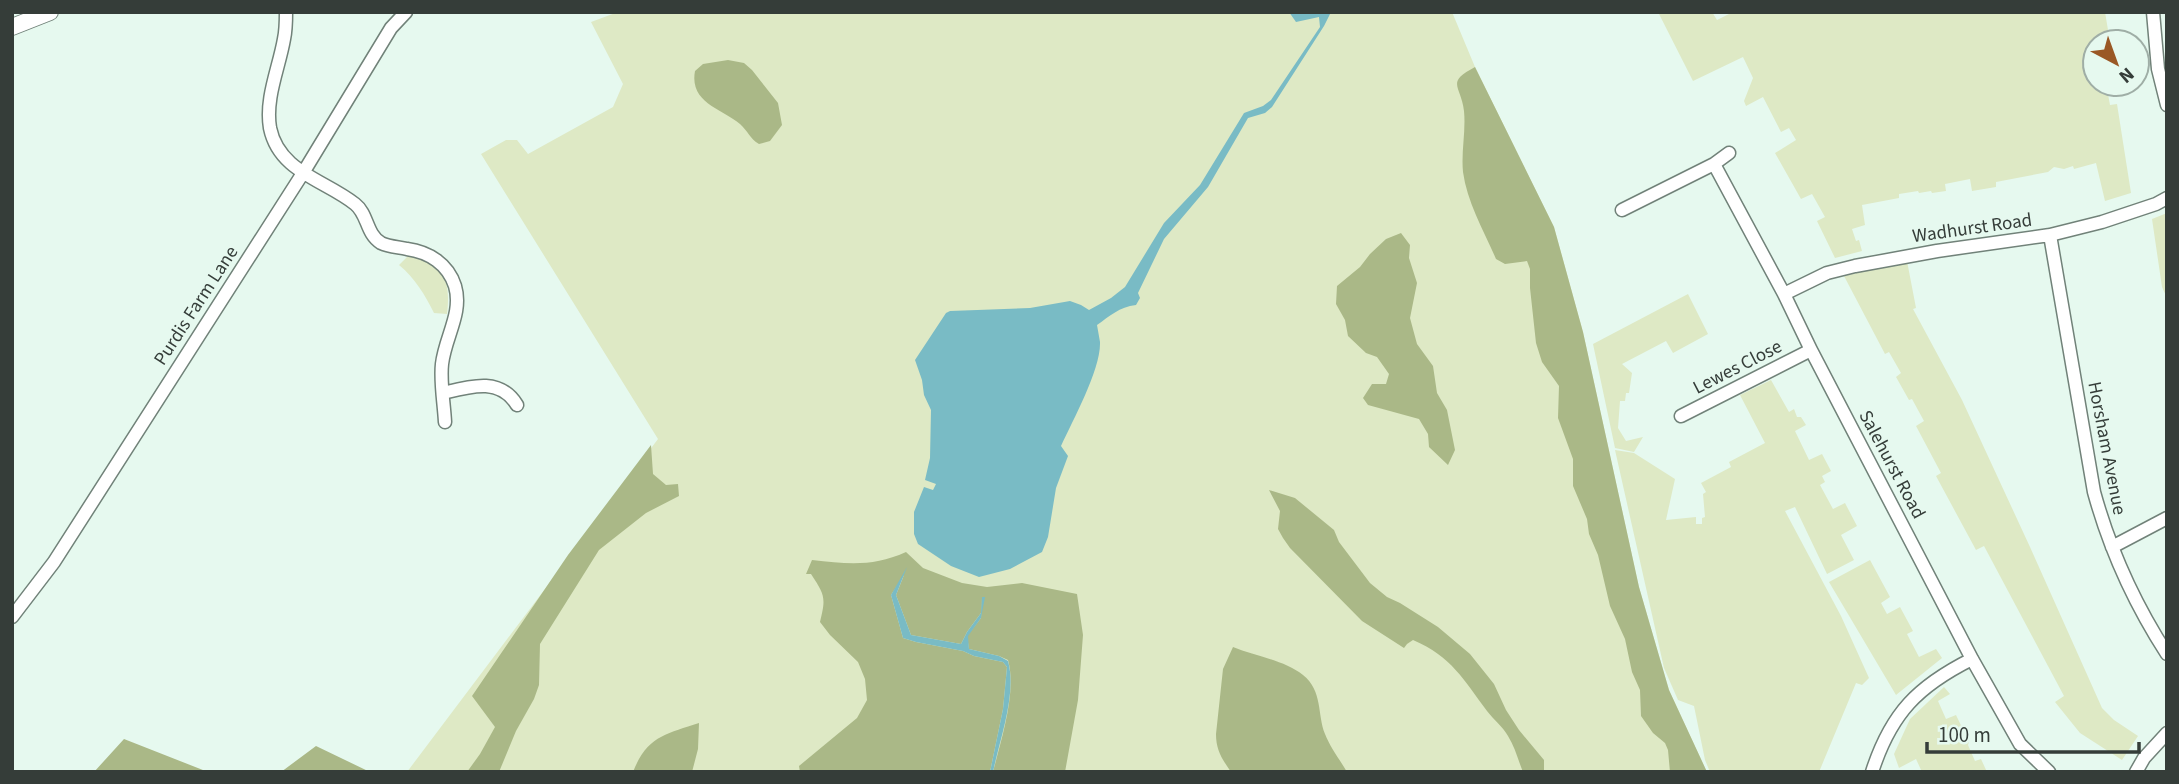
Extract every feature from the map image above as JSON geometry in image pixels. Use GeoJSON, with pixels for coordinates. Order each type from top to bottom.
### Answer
{"type":"FeatureCollection","features":[{"type":"Feature","properties":{"kind":"street"},"geometry":{"type":"LineString","coordinates":[[12,27],[50,12]]}},
{"type":"Feature","properties":{"kind":"street"},"geometry":{"type":"LineString","coordinates":[[286,12],[285,37],[272,90],[270,120],[279,151],[290,164],[358,206],[374,238],[383,244],[419,250],[431,255],[450,275],[457,294],[457,308],[444,347],[444,422]]}},
{"type":"Feature","properties":{"kind":"street","name":"Purdis Farm Lane"},"geometry":{"type":"LineString","coordinates":[[12,617],[54,562],[303,173],[391,28],[406,12]]}},
{"type":"Feature","properties":{"kind":"street"},"geometry":{"type":"LineString","coordinates":[[2153,12],[2158,69],[2167,105]]}},
{"type":"Feature","properties":{"kind":"street"},"geometry":{"type":"LineString","coordinates":[[1622,210],[1714,164],[1729,153]]}},
{"type":"Feature","properties":{"kind":"street","name":"Salehurst Road"},"geometry":{"type":"LineString","coordinates":[[1714,164],[1972,659],[2020,744],[2049,772]]}},
{"type":"Feature","properties":{"kind":"street","name":"Wadhurst Road"},"geometry":{"type":"LineString","coordinates":[[1784,294],[1827,274],[1855,266],[1937,251],[2050,236],[2102,222],[2167,198]]}},
{"type":"Feature","properties":{"kind":"street","name":"Horsham Avenue"},"geometry":{"type":"LineString","coordinates":[[2050,236],[2094,492],[2128,587],[2167,654]]}},
{"type":"Feature","properties":{"kind":"street","name":"Lewes Close"},"geometry":{"type":"LineString","coordinates":[[1681,416],[1811,350]]}},
{"type":"Feature","properties":{"kind":"street"},"geometry":{"type":"LineString","coordinates":[[443,393],[490,386],[508,392],[517,405]]}},
{"type":"Feature","properties":{"kind":"street"},"geometry":{"type":"LineString","coordinates":[[2112,547],[2167,518]]}},
{"type":"Feature","properties":{"kind":"street"},"geometry":{"type":"LineString","coordinates":[[1872,772],[1905,705],[1929,683],[1972,659]]}},
{"type":"Feature","properties":{"kind":"street"},"geometry":{"type":"LineString","coordinates":[[2136,772],[2144,758],[2167,733]]}},
{"type":"Feature","properties":{"kind":"green space"},"geometry":{"type":"Polygon","coordinates":[[[618,12],[1452,12],[1475,67],[1554,227],[1583,332],[1639,587],[1669,690],[1707,772],[407,772],[658,439],[481,154],[506,140],[517,140],[528,154],[613,107],[623,84],[591,22],[618,12]]]}},
{"type":"Feature","properties":{"kind":"green space"},"geometry":{"type":"Polygon","coordinates":[[[1658,12],[1712,12],[1717,20],[1733,12],[2105,12],[2108,28],[2081,28],[2081,98],[2109,98],[2110,105],[2117,104],[2131,193],[2105,201],[2096,163],[2074,169],[2073,166],[2064,169],[2054,167],[2048,172],[1996,182],[1996,187],[1972,191],[1970,179],[1945,184],[1946,191],[1899,194],[1899,198],[1862,205],[1865,225],[1852,229],[1862,251],[1835,258],[1817,221],[1825,217],[1812,194],[1801,199],[1775,153],[1796,140],[1789,128],[1781,132],[1763,97],[1746,106],[1744,101],[1753,78],[1743,57],[1693,81],[1658,12]]]}},
{"type":"Feature","properties":{"kind":"green space"},"geometry":{"type":"Polygon","coordinates":[[[728,60],[744,63],[778,103],[782,125],[770,141],[759,144],[756,142],[740,124],[709,104],[697,91],[695,71],[703,64],[728,60]]]}},
{"type":"Feature","properties":{"kind":"green space"},"geometry":{"type":"Polygon","coordinates":[[[1475,67],[1554,227],[1583,332],[1639,587],[1669,690],[1707,772],[1670,772],[1665,743],[1653,733],[1641,716],[1640,690],[1632,672],[1625,639],[1610,606],[1587,519],[1573,486],[1573,459],[1558,418],[1559,386],[1542,362],[1536,343],[1530,269],[1527,261],[1505,264],[1496,259],[1468,194],[1463,172],[1464,111],[1457,85],[1460,77],[1475,67]]]}},
{"type":"Feature","properties":{"kind":"green space"},"geometry":{"type":"Polygon","coordinates":[[[2167,213],[2167,298],[2162,287],[2152,219],[2167,213]]]}},
{"type":"Feature","properties":{"kind":"green space"},"geometry":{"type":"Polygon","coordinates":[[[1401,233],[1410,245],[1409,258],[1417,283],[1410,318],[1417,344],[1433,366],[1437,393],[1447,410],[1455,450],[1448,465],[1429,447],[1428,434],[1419,419],[1368,405],[1363,398],[1372,384],[1386,384],[1389,374],[1377,357],[1366,353],[1348,336],[1345,320],[1336,304],[1337,286],[1360,267],[1386,239],[1401,233]]]}},
{"type":"Feature","properties":{"kind":"green space"},"geometry":{"type":"Polygon","coordinates":[[[410,254],[416,254],[426,260],[444,277],[448,292],[447,314],[434,313],[419,287],[399,265],[410,254]]]}},
{"type":"Feature","properties":{"kind":"green space"},"geometry":{"type":"Polygon","coordinates":[[[1907,261],[1916,308],[1913,309],[1962,400],[2102,708],[2114,720],[2138,736],[2122,760],[2080,733],[2055,702],[2064,696],[1984,546],[1976,550],[1936,476],[1941,473],[1916,426],[1924,421],[1896,377],[1901,373],[1889,352],[1885,354],[1844,276],[1907,261]]]}},
{"type":"Feature","properties":{"kind":"green space"},"geometry":{"type":"Polygon","coordinates":[[[1688,294],[1708,334],[1673,353],[1666,341],[1622,364],[1632,373],[1629,393],[1626,393],[1625,401],[1620,401],[1618,428],[1626,441],[1643,437],[1634,452],[1615,448],[1593,344],[1688,294]]]}},
{"type":"Feature","properties":{"kind":"green space"},"geometry":{"type":"Polygon","coordinates":[[[1771,380],[1789,412],[1794,409],[1797,417],[1801,417],[1806,425],[1795,431],[1809,460],[1822,454],[1831,471],[1822,476],[1825,482],[1820,485],[1833,509],[1845,503],[1857,526],[1841,535],[1854,560],[1827,574],[1795,507],[1785,511],[1841,616],[1869,678],[1862,685],[1856,683],[1819,772],[1710,772],[1694,706],[1678,700],[1664,668],[1615,450],[1634,453],[1675,479],[1666,520],[1696,517],[1696,524],[1702,524],[1702,518],[1705,517],[1703,494],[1706,492],[1701,483],[1731,467],[1729,462],[1765,443],[1740,395],[1771,380]]]}},
{"type":"Feature","properties":{"kind":"green space"},"geometry":{"type":"Polygon","coordinates":[[[651,445],[653,474],[666,485],[678,484],[679,496],[646,513],[599,550],[540,644],[539,685],[499,772],[467,772],[495,727],[472,696],[568,555],[651,445]]]}},
{"type":"Feature","properties":{"kind":"green space"},"geometry":{"type":"Polygon","coordinates":[[[1269,490],[1295,498],[1334,530],[1339,542],[1370,583],[1387,597],[1438,627],[1470,654],[1494,684],[1519,730],[1544,760],[1544,772],[1523,772],[1506,733],[1447,661],[1413,640],[1404,648],[1362,621],[1290,548],[1278,529],[1280,511],[1269,490]]]}},
{"type":"Feature","properties":{"kind":"green space"},"geometry":{"type":"Polygon","coordinates":[[[906,552],[923,568],[962,583],[987,587],[1022,583],[1077,594],[1083,635],[1078,700],[1065,772],[993,772],[1011,687],[1008,660],[969,649],[967,636],[981,618],[982,597],[981,613],[961,644],[911,635],[896,595],[904,575],[891,595],[903,638],[1003,662],[1007,667],[1003,709],[990,772],[800,772],[799,766],[857,718],[867,700],[865,679],[858,662],[820,622],[823,597],[811,574],[806,574],[812,560],[860,563],[882,560],[906,552]]]}},
{"type":"Feature","properties":{"kind":"green space"},"geometry":{"type":"Polygon","coordinates":[[[1870,560],[1890,597],[1881,603],[1887,614],[1900,607],[1913,631],[1907,634],[1919,657],[1936,649],[1942,658],[1896,695],[1829,582],[1870,560]]]}},
{"type":"Feature","properties":{"kind":"green space"},"geometry":{"type":"Polygon","coordinates":[[[1233,647],[1287,666],[1309,681],[1317,695],[1325,734],[1347,772],[1231,772],[1220,754],[1216,734],[1223,669],[1233,647]]]}},
{"type":"Feature","properties":{"kind":"green space"},"geometry":{"type":"Polygon","coordinates":[[[1944,687],[1950,694],[1938,701],[1946,719],[1956,715],[1975,761],[1981,759],[1987,772],[1922,772],[1916,759],[1899,768],[1894,754],[1910,719],[1944,687]]]}},
{"type":"Feature","properties":{"kind":"green space"},"geometry":{"type":"Polygon","coordinates":[[[699,723],[698,749],[692,772],[633,772],[645,751],[659,738],[699,723]]]}},
{"type":"Feature","properties":{"kind":"green space"},"geometry":{"type":"Polygon","coordinates":[[[124,739],[208,772],[94,772],[124,739]]]}},
{"type":"Feature","properties":{"kind":"green space"},"geometry":{"type":"Polygon","coordinates":[[[316,746],[370,772],[281,772],[316,746]]]}},
{"type":"Feature","properties":{"kind":"water"},"geometry":{"type":"Polygon","coordinates":[[[1289,12],[1331,12],[1272,107],[1265,113],[1248,118],[1208,187],[1164,239],[1138,293],[1140,298],[1136,305],[1120,310],[1097,325],[1100,342],[1096,366],[1061,446],[1068,456],[1056,488],[1048,537],[1042,552],[1010,569],[979,577],[951,566],[918,544],[914,534],[914,512],[924,487],[933,490],[936,484],[925,480],[930,458],[931,410],[915,360],[950,311],[1030,308],[1070,301],[1089,310],[1125,287],[1164,223],[1200,185],[1244,113],[1271,100],[1320,27],[1319,17],[1296,22],[1289,12]]]}},
{"type":"Feature","properties":{"kind":"water"},"geometry":{"type":"Polygon","coordinates":[[[907,567],[896,595],[911,635],[961,644],[981,613],[982,597],[985,597],[981,618],[968,636],[969,649],[999,656],[1008,661],[1010,674],[1009,702],[993,772],[990,772],[1003,709],[1007,667],[1003,662],[903,638],[891,595],[907,567]]]}}]}
